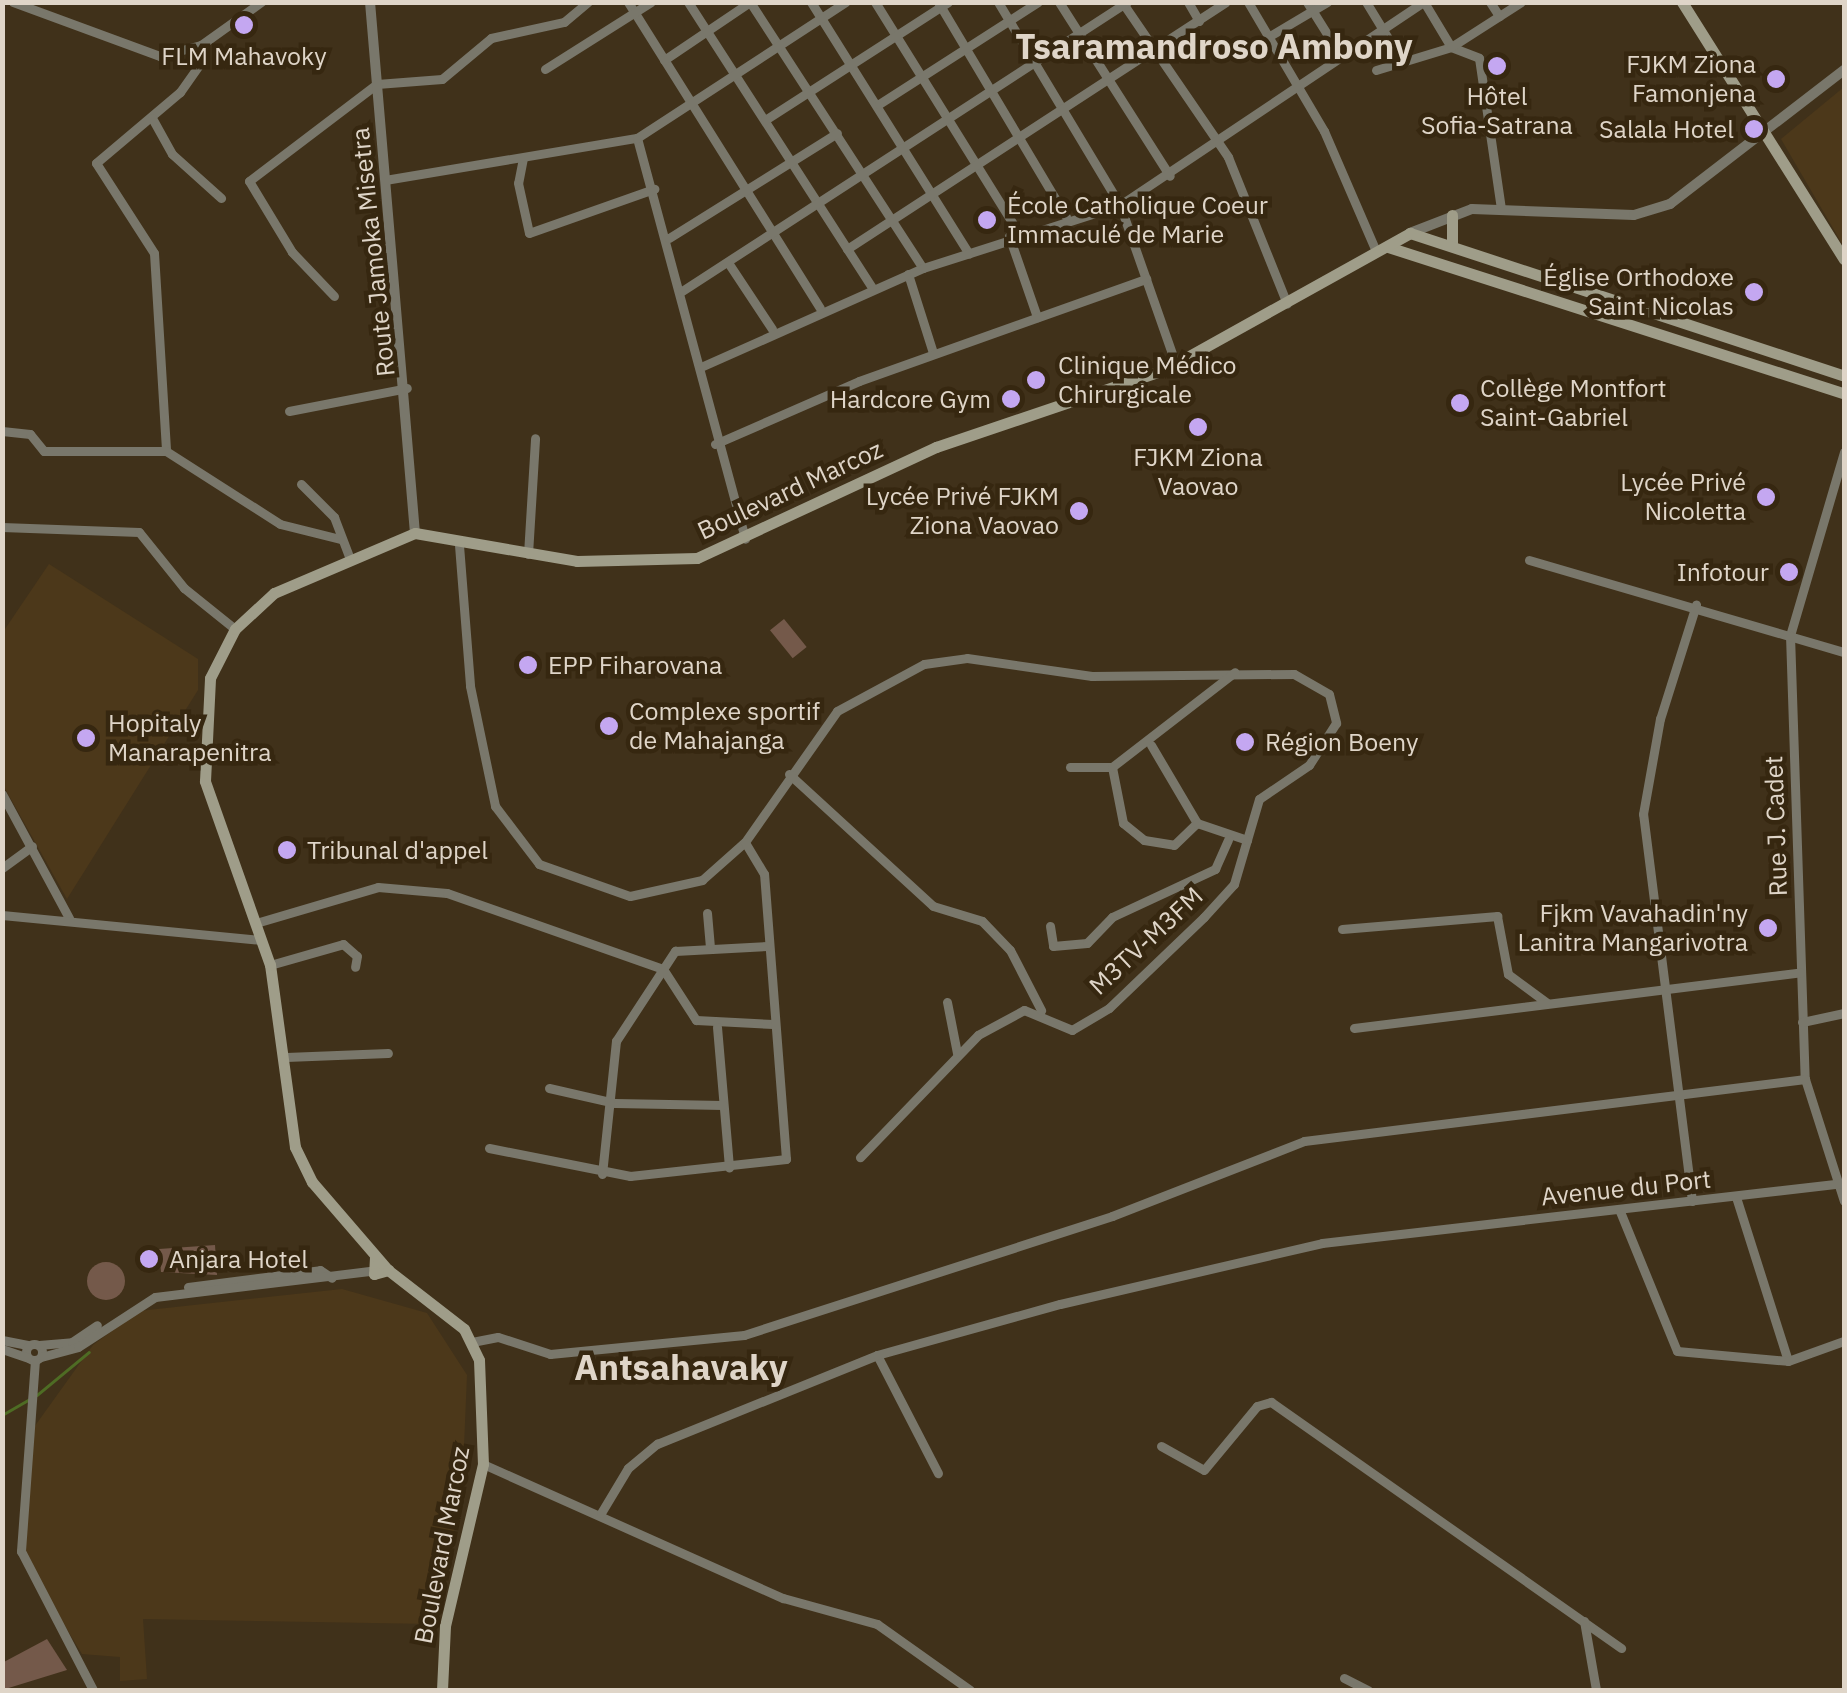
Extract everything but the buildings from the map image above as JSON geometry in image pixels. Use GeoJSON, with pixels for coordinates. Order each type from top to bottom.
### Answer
{"type":"FeatureCollection","features":[{"type":"Feature","properties":{"kind":"main road"},"geometry":{"type":"LineString","coordinates":[[1682,2],[1844,259]]}},
{"type":"Feature","properties":{"kind":"main road"},"geometry":{"type":"LineString","coordinates":[[1452,215],[1452,244]]}},
{"type":"Feature","properties":{"kind":"main road"},"geometry":{"type":"LineString","coordinates":[[1410,233],[1496,258],[1844,376]]}},
{"type":"Feature","properties":{"kind":"main road","name":"Boulevard Marcoz"},"geometry":{"type":"LineString","coordinates":[[416,533],[458,545],[652,565],[745,538],[936,447],[1176,365],[1410,233]]}},
{"type":"Feature","properties":{"kind":"main road"},"geometry":{"type":"LineString","coordinates":[[1382,249],[1490,276],[1844,393]]}},
{"type":"Feature","properties":{"kind":"main road"},"geometry":{"type":"LineString","coordinates":[[1490,276],[1496,258]]}},
{"type":"Feature","properties":{"kind":"main road"},"geometry":{"type":"LineString","coordinates":[[1586,308],[1593,291]]}},
{"type":"Feature","properties":{"kind":"main road"},"geometry":{"type":"LineString","coordinates":[[416,533],[274,594],[235,628],[206,701],[205,780],[270,965],[286,1058],[295,1147],[374,1258],[472,1342]]}},
{"type":"Feature","properties":{"kind":"main road"},"geometry":{"type":"LineString","coordinates":[[374,1258],[371,1271],[388,1270]]}},
{"type":"Feature","properties":{"kind":"main road","name":"Boulevard Marcoz"},"geometry":{"type":"LineString","coordinates":[[442,1690],[445,1626],[483,1464],[472,1342]]}},
{"type":"Feature","properties":{"kind":"street"},"geometry":{"type":"LineString","coordinates":[[13,2],[160,56],[201,46],[261,2]]}},
{"type":"Feature","properties":{"kind":"street","name":"Route Jamoka Misetra"},"geometry":{"type":"LineString","coordinates":[[370,2],[417,498],[416,533]]}},
{"type":"Feature","properties":{"kind":"street"},"geometry":{"type":"LineString","coordinates":[[334,296],[292,252],[249,181],[377,84],[442,79],[492,38],[564,22],[588,2]]}},
{"type":"Feature","properties":{"kind":"street"},"geometry":{"type":"LineString","coordinates":[[628,2],[820,308]]}},
{"type":"Feature","properties":{"kind":"street"},"geometry":{"type":"LineString","coordinates":[[545,69],[650,2]]}},
{"type":"Feature","properties":{"kind":"street"},"geometry":{"type":"LineString","coordinates":[[688,2],[873,289]]}},
{"type":"Feature","properties":{"kind":"street"},"geometry":{"type":"LineString","coordinates":[[811,2],[935,191],[969,254]]}},
{"type":"Feature","properties":{"kind":"street"},"geometry":{"type":"LineString","coordinates":[[386,180],[637,138],[846,2]]}},
{"type":"Feature","properties":{"kind":"street"},"geometry":{"type":"LineString","coordinates":[[875,2],[979,165],[1013,234],[1037,318]]}},
{"type":"Feature","properties":{"kind":"street"},"geometry":{"type":"LineString","coordinates":[[998,2],[1120,206],[1176,365]]}},
{"type":"Feature","properties":{"kind":"street"},"geometry":{"type":"LineString","coordinates":[[879,104],[1038,2]]}},
{"type":"Feature","properties":{"kind":"street"},"geometry":{"type":"LineString","coordinates":[[1059,2],[1170,176]]}},
{"type":"Feature","properties":{"kind":"street"},"geometry":{"type":"LineString","coordinates":[[1188,2],[1199,21]]}},
{"type":"Feature","properties":{"kind":"street"},"geometry":{"type":"LineString","coordinates":[[847,249],[1226,2]]}},
{"type":"Feature","properties":{"kind":"street"},"geometry":{"type":"LineString","coordinates":[[1248,2],[1382,249]]}},
{"type":"Feature","properties":{"kind":"street"},"geometry":{"type":"LineString","coordinates":[[1268,38],[1310,7],[1327,2]]}},
{"type":"Feature","properties":{"kind":"street"},"geometry":{"type":"LineString","coordinates":[[1366,2],[1402,61]]}},
{"type":"Feature","properties":{"kind":"street"},"geometry":{"type":"LineString","coordinates":[[703,366],[772,329],[908,274],[1066,216],[1120,206],[1170,176],[1209,139],[1424,2],[1451,47],[1479,58],[1502,208]]}},
{"type":"Feature","properties":{"kind":"street"},"geometry":{"type":"LineString","coordinates":[[1490,2],[1499,16]]}},
{"type":"Feature","properties":{"kind":"street"},"geometry":{"type":"LineString","coordinates":[[1376,70],[1451,47],[1521,2]]}},
{"type":"Feature","properties":{"kind":"street"},"geometry":{"type":"LineString","coordinates":[[682,291],[820,208],[1124,3],[1152,53],[1255,207],[1288,304]]}},
{"type":"Feature","properties":{"kind":"street"},"geometry":{"type":"LineString","coordinates":[[664,60],[751,4],[924,268]]}},
{"type":"Feature","properties":{"kind":"street"},"geometry":{"type":"LineString","coordinates":[[765,120],[943,4],[1066,216]]}},
{"type":"Feature","properties":{"kind":"street"},"geometry":{"type":"LineString","coordinates":[[1310,7],[1339,54]]}},
{"type":"Feature","properties":{"kind":"street"},"geometry":{"type":"LineString","coordinates":[[166,450],[154,253],[96,163],[152,118],[204,58],[201,46]]}},
{"type":"Feature","properties":{"kind":"street","name":"Boulevard Marcoz"},"geometry":{"type":"LineString","coordinates":[[1410,233],[1452,215],[1502,208],[1634,216],[1670,204],[1768,134],[1844,70]]}},
{"type":"Feature","properties":{"kind":"street"},"geometry":{"type":"LineString","coordinates":[[152,118],[172,154],[221,198]]}},
{"type":"Feature","properties":{"kind":"street"},"geometry":{"type":"LineString","coordinates":[[670,238],[837,133]]}},
{"type":"Feature","properties":{"kind":"street"},"geometry":{"type":"LineString","coordinates":[[637,138],[670,238],[703,366],[715,444],[745,538]]}},
{"type":"Feature","properties":{"kind":"street"},"geometry":{"type":"LineString","coordinates":[[524,158],[518,183],[529,233],[654,189]]}},
{"type":"Feature","properties":{"kind":"street"},"geometry":{"type":"LineString","coordinates":[[730,264],[772,329]]}},
{"type":"Feature","properties":{"kind":"street"},"geometry":{"type":"LineString","coordinates":[[908,274],[933,353]]}},
{"type":"Feature","properties":{"kind":"street"},"geometry":{"type":"LineString","coordinates":[[715,444],[933,353],[1146,279]]}},
{"type":"Feature","properties":{"kind":"street"},"geometry":{"type":"LineString","coordinates":[[290,411],[407,388]]}},
{"type":"Feature","properties":{"kind":"street"},"geometry":{"type":"LineString","coordinates":[[2,430],[30,434],[44,451],[166,450],[280,524],[340,539]]}},
{"type":"Feature","properties":{"kind":"street"},"geometry":{"type":"LineString","coordinates":[[528,554],[534,438]]}},
{"type":"Feature","properties":{"kind":"street","name":"Rue J. Cadet"},"geometry":{"type":"LineString","coordinates":[[1844,452],[1790,634],[1805,1079],[1844,1201]]}},
{"type":"Feature","properties":{"kind":"street"},"geometry":{"type":"LineString","coordinates":[[301,484],[334,517],[350,559]]}},
{"type":"Feature","properties":{"kind":"street"},"geometry":{"type":"LineString","coordinates":[[2,527],[139,532],[184,588],[235,628]]}},
{"type":"Feature","properties":{"kind":"street"},"geometry":{"type":"LineString","coordinates":[[458,545],[470,686],[495,806],[539,864],[578,885],[672,894],[744,842],[837,711],[940,660],[1092,676],[1235,672]]}},
{"type":"Feature","properties":{"kind":"street"},"geometry":{"type":"LineString","coordinates":[[1529,560],[1696,605],[1844,652]]}},
{"type":"Feature","properties":{"kind":"street"},"geometry":{"type":"LineString","coordinates":[[1692,1201],[1682,1091],[1643,814],[1660,720],[1696,605]]}},
{"type":"Feature","properties":{"kind":"street"},"geometry":{"type":"LineString","coordinates":[[1070,767],[1112,767],[1151,745],[1235,672]]}},
{"type":"Feature","properties":{"kind":"street","name":"M3TV-M3FM"},"geometry":{"type":"LineString","coordinates":[[1041,1010],[1072,1030],[1109,1008],[1234,884],[1258,798],[1309,765],[1336,723],[1329,694],[1294,674],[1235,672]]}},
{"type":"Feature","properties":{"kind":"street"},"geometry":{"type":"LineString","coordinates":[[1151,745],[1197,824],[1228,840],[1247,840]]}},
{"type":"Feature","properties":{"kind":"street"},"geometry":{"type":"LineString","coordinates":[[1112,767],[1133,834],[1174,845],[1197,824]]}},
{"type":"Feature","properties":{"kind":"street"},"geometry":{"type":"LineString","coordinates":[[789,774],[933,906],[982,921],[1010,950],[1041,1010],[1024,1010],[957,1053],[860,1157]]}},
{"type":"Feature","properties":{"kind":"street"},"geometry":{"type":"LineString","coordinates":[[2,794],[70,918]]}},
{"type":"Feature","properties":{"kind":"street"},"geometry":{"type":"LineString","coordinates":[[1050,926],[1053,946],[1087,943],[1112,916],[1215,869],[1228,840]]}},
{"type":"Feature","properties":{"kind":"street"},"geometry":{"type":"LineString","coordinates":[[490,1148],[602,1174],[786,1160],[764,874],[744,842]]}},
{"type":"Feature","properties":{"kind":"street"},"geometry":{"type":"LineString","coordinates":[[2,868],[32,846]]}},
{"type":"Feature","properties":{"kind":"street"},"geometry":{"type":"LineString","coordinates":[[256,923],[408,887],[485,902],[663,969],[696,1020],[717,1027],[773,1024]]}},
{"type":"Feature","properties":{"kind":"street"},"geometry":{"type":"LineString","coordinates":[[707,913],[710,947]]}},
{"type":"Feature","properties":{"kind":"street"},"geometry":{"type":"LineString","coordinates":[[2,915],[70,918],[260,940]]}},
{"type":"Feature","properties":{"kind":"street"},"geometry":{"type":"LineString","coordinates":[[1342,929],[1497,916],[1508,974],[1548,1002]]}},
{"type":"Feature","properties":{"kind":"street"},"geometry":{"type":"LineString","coordinates":[[270,965],[343,944],[357,956],[355,968]]}},
{"type":"Feature","properties":{"kind":"street"},"geometry":{"type":"LineString","coordinates":[[602,1174],[616,1103],[616,1042],[663,969],[676,952],[768,946]]}},
{"type":"Feature","properties":{"kind":"street"},"geometry":{"type":"LineString","coordinates":[[1354,1028],[1801,972]]}},
{"type":"Feature","properties":{"kind":"street"},"geometry":{"type":"LineString","coordinates":[[947,1002],[957,1053]]}},
{"type":"Feature","properties":{"kind":"street"},"geometry":{"type":"LineString","coordinates":[[1802,1022],[1844,1013]]}},
{"type":"Feature","properties":{"kind":"street"},"geometry":{"type":"LineString","coordinates":[[717,1027],[729,1167]]}},
{"type":"Feature","properties":{"kind":"street"},"geometry":{"type":"LineString","coordinates":[[286,1058],[388,1053]]}},
{"type":"Feature","properties":{"kind":"street"},"geometry":{"type":"LineString","coordinates":[[472,1342],[498,1337],[550,1354],[744,1336],[1112,1216],[1304,1140],[1805,1079]]}},
{"type":"Feature","properties":{"kind":"street"},"geometry":{"type":"LineString","coordinates":[[549,1088],[616,1103],[724,1105]]}},
{"type":"Feature","properties":{"kind":"street","name":"Avenue du Port"},"geometry":{"type":"LineString","coordinates":[[601,1513],[624,1473],[657,1444],[877,1355],[1228,1261],[1412,1231],[1841,1184]]}},
{"type":"Feature","properties":{"kind":"street"},"geometry":{"type":"LineString","coordinates":[[1736,1197],[1788,1361]]}},
{"type":"Feature","properties":{"kind":"street"},"geometry":{"type":"LineString","coordinates":[[1619,1209],[1677,1351],[1788,1361],[1844,1341]]}},
{"type":"Feature","properties":{"kind":"street"},"geometry":{"type":"LineString","coordinates":[[2,1340],[34,1345],[72,1342],[164,1289],[320,1270],[332,1278]]}},
{"type":"Feature","properties":{"kind":"street"},"geometry":{"type":"LineString","coordinates":[[2,1349],[34,1358],[78,1347],[155,1297],[371,1271]]}},
{"type":"Feature","properties":{"kind":"street"},"geometry":{"type":"LineString","coordinates":[[34,1345],[28,1388],[21,1551],[93,1690]]}},
{"type":"Feature","properties":{"kind":"street"},"geometry":{"type":"LineString","coordinates":[[34,1345],[34,1358]]}},
{"type":"Feature","properties":{"kind":"street"},"geometry":{"type":"LineString","coordinates":[[877,1355],[938,1473]]}},
{"type":"Feature","properties":{"kind":"street"},"geometry":{"type":"LineString","coordinates":[[1162,1446],[1204,1470],[1257,1406],[1271,1402],[1621,1648]]}},
{"type":"Feature","properties":{"kind":"street"},"geometry":{"type":"LineString","coordinates":[[483,1464],[601,1513],[784,1598],[877,1624],[970,1690]]}},
{"type":"Feature","properties":{"kind":"street"},"geometry":{"type":"LineString","coordinates":[[1583,1618],[1596,1690]]}},
{"type":"Feature","properties":{"kind":"street"},"geometry":{"type":"LineString","coordinates":[[1344,1678],[1368,1690]]}},
{"type":"Feature","properties":{"kind":"shaded area"},"geometry":{"type":"Polygon","coordinates":[[[1844,87],[1844,247],[1781,139],[1844,87]]]}},
{"type":"Feature","properties":{"kind":"shaded area","name":"Hopitaly Manarapenitra"},"geometry":{"type":"Polygon","coordinates":[[[49,564],[198,659],[198,690],[67,899],[3,785],[3,632],[49,564]]]}},
{"type":"Feature","properties":{"kind":"shaded area"},"geometry":{"type":"Polygon","coordinates":[[[342,1289],[427,1313],[467,1375],[462,1494],[433,1624],[143,1619],[147,1679],[120,1681],[120,1657],[82,1654],[22,1556],[32,1430],[93,1345],[139,1311],[342,1289]]]}},
{"type":"Feature","properties":{"kind":"waterway"},"geometry":{"type":"LineString","coordinates":[[37,1395],[89,1352]]}},
{"type":"Feature","properties":{"kind":"waterway"},"geometry":{"type":"LineString","coordinates":[[2,1415],[30,1399]]}},
{"type":"Feature","properties":{"kind":"place","name":"FLM Mahavoky"},"geometry":{"type":"Point","coordinates":[244,25]}},
{"type":"Feature","properties":{"kind":"place","name":"Hôtel Sofia-Satrana"},"geometry":{"type":"Point","coordinates":[1497,66]}},
{"type":"Feature","properties":{"kind":"place","name":"FJKM Ziona Famonjena"},"geometry":{"type":"Point","coordinates":[1776,79]}},
{"type":"Feature","properties":{"kind":"place","name":"Salala Hotel"},"geometry":{"type":"Point","coordinates":[1754,129]}},
{"type":"Feature","properties":{"kind":"place","name":"École Catholique Coeur Immaculé de Marie"},"geometry":{"type":"Point","coordinates":[987,220]}},
{"type":"Feature","properties":{"kind":"place","name":"Église Orthodoxe Saint Nicolas"},"geometry":{"type":"Point","coordinates":[1754,292]}},
{"type":"Feature","properties":{"kind":"place","name":"Clinique Médico Chirurgicale"},"geometry":{"type":"Point","coordinates":[1036,380]}},
{"type":"Feature","properties":{"kind":"place","name":"Hardcore Gym"},"geometry":{"type":"Point","coordinates":[1011,399]}},
{"type":"Feature","properties":{"kind":"place","name":"Collège Montfort Saint-Gabriel"},"geometry":{"type":"Point","coordinates":[1460,403]}},
{"type":"Feature","properties":{"kind":"place","name":"FJKM Ziona Vaovao"},"geometry":{"type":"Point","coordinates":[1198,427]}},
{"type":"Feature","properties":{"kind":"place","name":"Lycée Privé Nicoletta"},"geometry":{"type":"Point","coordinates":[1766,497]}},
{"type":"Feature","properties":{"kind":"place","name":"Lycée Privé FJKM Ziona Vaovao"},"geometry":{"type":"Point","coordinates":[1079,511]}},
{"type":"Feature","properties":{"kind":"place","name":"Infotour"},"geometry":{"type":"Point","coordinates":[1789,572]}},
{"type":"Feature","properties":{"kind":"place","name":"EPP Fiharovana"},"geometry":{"type":"Point","coordinates":[528,665]}},
{"type":"Feature","properties":{"kind":"place","name":"Complexe sportif de Mahajanga"},"geometry":{"type":"Point","coordinates":[609,726]}},
{"type":"Feature","properties":{"kind":"place","name":"Hopitaly Manarapenitra"},"geometry":{"type":"Point","coordinates":[86,738]}},
{"type":"Feature","properties":{"kind":"place","name":"Région Boeny"},"geometry":{"type":"Point","coordinates":[1245,742]}},
{"type":"Feature","properties":{"kind":"place","name":"Tribunal d'appel"},"geometry":{"type":"Point","coordinates":[287,850]}},
{"type":"Feature","properties":{"kind":"place","name":"Fjkm Vavahadin'ny Lanitra Mangarivotra"},"geometry":{"type":"Point","coordinates":[1768,928]}},
{"type":"Feature","properties":{"kind":"place","name":"Anjara Hotel"},"geometry":{"type":"Point","coordinates":[149,1259]}},
{"type":"Feature","properties":{"kind":"district","name":"Tsaramandroso Ambony"},"geometry":{"type":"Point","coordinates":[1214,46]}},
{"type":"Feature","properties":{"kind":"district","name":"Antsahavaky"},"geometry":{"type":"Point","coordinates":[681,1367]}}]}
